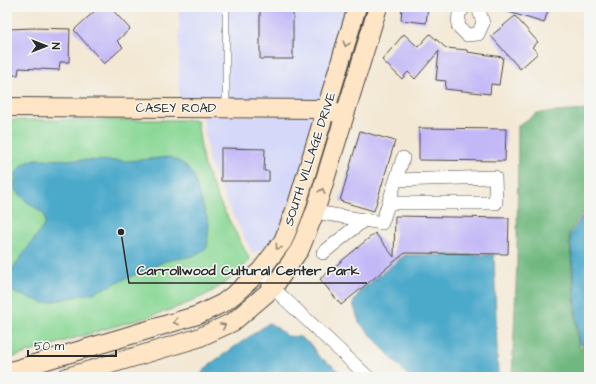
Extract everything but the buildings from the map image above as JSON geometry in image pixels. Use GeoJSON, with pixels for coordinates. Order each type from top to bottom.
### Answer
{"type":"FeatureCollection","features":[{"type":"Feature","properties":{"kind":"street","name":"SOUTH VILLAGE DRIVE"},"geometry":{"type":"LineString","coordinates":[[7,372],[198,315],[223,303],[261,270],[283,241],[296,208],[357,7]]}},
{"type":"Feature","properties":{"kind":"street","name":"SOUTH VILLAGE DRIVE"},"geometry":{"type":"LineString","coordinates":[[67,377],[198,338],[232,322],[273,288],[300,249],[315,212],[378,7]]}},
{"type":"Feature","properties":{"kind":"street"},"geometry":{"type":"LineString","coordinates":[[465,7],[459,13],[458,26],[468,35],[478,34],[483,23],[478,7]]}},
{"type":"Feature","properties":{"kind":"street","name":"CASEY ROAD"},"geometry":{"type":"LineString","coordinates":[[7,107],[326,109],[345,115]]}},
{"type":"Feature","properties":{"kind":"street"},"geometry":{"type":"LineString","coordinates":[[315,212],[382,223],[403,158]]}},
{"type":"Feature","properties":{"kind":"street"},"geometry":{"type":"LineString","coordinates":[[389,204],[496,204],[495,177],[396,180]]}},
{"type":"Feature","properties":{"kind":"street"},"geometry":{"type":"LineString","coordinates":[[323,253],[364,220]]}},
{"type":"Feature","properties":{"kind":"street"},"geometry":{"type":"LineString","coordinates":[[261,270],[273,288],[368,377]]}},
{"type":"Feature","properties":{"kind":"lane"},"geometry":{"type":"LineString","coordinates":[[226,7],[226,108]]}},
{"type":"Feature","properties":{"kind":"shaded area"},"geometry":{"type":"Polygon","coordinates":[[[179,7],[350,7],[321,103],[179,102],[179,7]]]}},
{"type":"Feature","properties":{"kind":"shaded area"},"geometry":{"type":"Polygon","coordinates":[[[317,115],[290,206],[274,242],[253,254],[226,201],[209,161],[203,118],[201,116],[317,115]]]}},
{"type":"Feature","properties":{"kind":"green space"},"geometry":{"type":"Polygon","coordinates":[[[589,110],[589,214],[580,215],[569,234],[578,345],[589,353],[589,377],[512,377],[517,263],[518,126],[537,113],[589,110]]]}},
{"type":"Feature","properties":{"kind":"green space"},"geometry":{"type":"Polygon","coordinates":[[[7,120],[197,120],[203,163],[220,203],[250,260],[221,286],[187,304],[7,359],[7,120]]]}},
{"type":"Feature","properties":{"kind":"water"},"geometry":{"type":"Polygon","coordinates":[[[170,157],[184,164],[193,175],[209,224],[207,248],[193,256],[166,261],[93,293],[45,303],[12,292],[9,282],[13,268],[45,224],[44,214],[26,201],[15,189],[17,172],[21,166],[36,159],[127,161],[170,157]]]}},
{"type":"Feature","properties":{"kind":"water"},"geometry":{"type":"Polygon","coordinates":[[[581,217],[589,217],[589,352],[579,343],[570,235],[581,217]]]}},
{"type":"Feature","properties":{"kind":"water"},"geometry":{"type":"Polygon","coordinates":[[[405,255],[494,255],[498,377],[409,377],[359,322],[353,303],[360,291],[405,255]]]}},
{"type":"Feature","properties":{"kind":"water"},"geometry":{"type":"Polygon","coordinates":[[[269,323],[287,336],[300,337],[311,345],[319,357],[333,366],[344,377],[198,377],[210,364],[269,323]]]}},
{"type":"Feature","properties":{"kind":"place","name":"Carrollwood Cultural Center Park"},"geometry":{"type":"Point","coordinates":[121,232]}}]}
